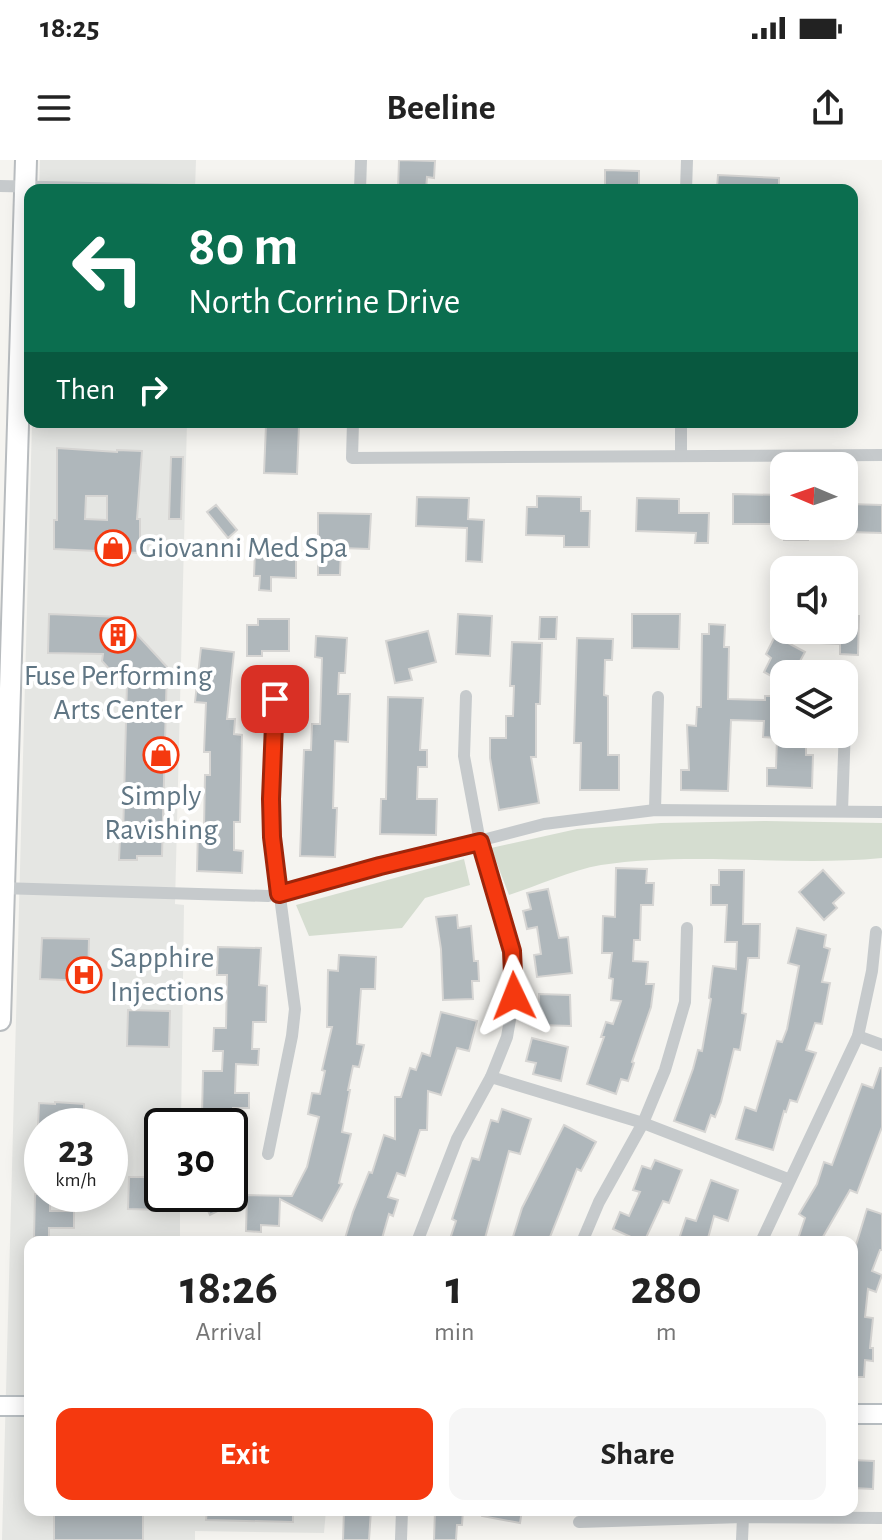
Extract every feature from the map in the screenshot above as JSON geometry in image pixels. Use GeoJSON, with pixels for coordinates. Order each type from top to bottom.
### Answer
{"type":"FeatureCollection","features":[{"type":"Feature","properties":{"kind":"main road"},"geometry":{"type":"LineString","coordinates":[[0,1020],[12,187],[26,160]]}},
{"type":"Feature","properties":{"kind":"street"},"geometry":{"type":"LineString","coordinates":[[360,184],[361,160]]}},
{"type":"Feature","properties":{"kind":"street"},"geometry":{"type":"LineString","coordinates":[[686,184],[687,160]]}},
{"type":"Feature","properties":{"kind":"street"},"geometry":{"type":"LineString","coordinates":[[353,428],[352,458],[882,455]]}},
{"type":"Feature","properties":{"kind":"street"},"geometry":{"type":"LineString","coordinates":[[681,428],[681,456]]}},
{"type":"Feature","properties":{"kind":"street"},"geometry":{"type":"LineString","coordinates":[[419,1236],[457,1139],[491,1077],[507,1037],[514,996],[512,951],[480,842],[464,756],[466,696]]}},
{"type":"Feature","properties":{"kind":"street"},"geometry":{"type":"LineString","coordinates":[[655,810],[658,697]]}},
{"type":"Feature","properties":{"kind":"street"},"geometry":{"type":"LineString","coordinates":[[268,1154],[295,1009],[272,837],[275,699]]}},
{"type":"Feature","properties":{"kind":"street"},"geometry":{"type":"LineString","coordinates":[[842,811],[844,748]]}},
{"type":"Feature","properties":{"kind":"street"},"geometry":{"type":"LineString","coordinates":[[2,888],[253,897],[279,894],[544,824],[655,810],[882,812]]}},
{"type":"Feature","properties":{"kind":"street"},"geometry":{"type":"LineString","coordinates":[[585,1236],[599,1202],[643,1123],[665,1070],[685,1002],[687,928]]}},
{"type":"Feature","properties":{"kind":"street"},"geometry":{"type":"LineString","coordinates":[[764,1236],[858,1036],[872,971],[876,932]]}},
{"type":"Feature","properties":{"kind":"street"},"geometry":{"type":"LineString","coordinates":[[858,1036],[882,1045]]}},
{"type":"Feature","properties":{"kind":"street"},"geometry":{"type":"LineString","coordinates":[[491,1077],[643,1123],[788,1179]]}},
{"type":"Feature","properties":{"kind":"street"},"geometry":{"type":"LineString","coordinates":[[0,1406],[24,1406]]}},
{"type":"Feature","properties":{"kind":"street"},"geometry":{"type":"LineString","coordinates":[[858,1414],[882,1414]]}},
{"type":"Feature","properties":{"kind":"street"},"geometry":{"type":"LineString","coordinates":[[401,1540],[402,1516]]}},
{"type":"Feature","properties":{"kind":"street"},"geometry":{"type":"LineString","coordinates":[[579,1522],[743,1517],[882,1518]]}},
{"type":"Feature","properties":{"kind":"street"},"geometry":{"type":"LineString","coordinates":[[742,1540],[743,1517]]}},
{"type":"Feature","properties":{"kind":"shaded area"},"geometry":{"type":"Polygon","coordinates":[[[40,160],[196,160],[195,184],[39,184],[40,160]]]}},
{"type":"Feature","properties":{"kind":"shaded area"},"geometry":{"type":"Polygon","coordinates":[[[32,428],[187,428],[175,904],[184,905],[181,1108],[144,1108],[144,1212],[180,1212],[180,1236],[24,1236],[24,1516],[325,1516],[324,1533],[195,1531],[195,1540],[2,1540],[32,428]]]}},
{"type":"Feature","properties":{"kind":"shaded area"},"geometry":{"type":"Polygon","coordinates":[[[661,823],[882,823],[882,858],[636,861],[590,867],[509,895],[491,848],[577,829],[661,823]]]}},
{"type":"Feature","properties":{"kind":"shaded area"},"geometry":{"type":"Polygon","coordinates":[[[464,859],[470,885],[425,898],[402,928],[309,936],[296,905],[464,859]]]}},
{"type":"Feature","properties":{"kind":"building"},"geometry":{"type":"Polygon","coordinates":[[[399,160],[435,161],[434,178],[427,177],[426,184],[398,184],[399,160]]]}},
{"type":"Feature","properties":{"kind":"building"},"geometry":{"type":"Polygon","coordinates":[[[605,170],[639,171],[639,184],[605,184],[605,170]]]}},
{"type":"Feature","properties":{"kind":"building"},"geometry":{"type":"Polygon","coordinates":[[[718,175],[779,178],[779,184],[717,184],[718,175]]]}},
{"type":"Feature","properties":{"kind":"building"},"geometry":{"type":"Polygon","coordinates":[[[266,428],[299,428],[297,474],[264,473],[266,428]]]}},
{"type":"Feature","properties":{"kind":"building"},"geometry":{"type":"Polygon","coordinates":[[[57,448],[142,451],[137,519],[140,519],[140,553],[54,549],[54,520],[57,520],[57,448]],[[86,496],[85,519],[107,520],[107,496],[86,496]]]}},
{"type":"Feature","properties":{"kind":"building"},"geometry":{"type":"Polygon","coordinates":[[[171,457],[183,457],[181,519],[169,519],[171,457]]]}},
{"type":"Feature","properties":{"kind":"building"},"geometry":{"type":"Polygon","coordinates":[[[733,494],[770,495],[770,524],[733,524],[733,494]]]}},
{"type":"Feature","properties":{"kind":"building"},"geometry":{"type":"Polygon","coordinates":[[[537,496],[581,497],[581,511],[590,511],[589,547],[564,547],[564,536],[526,535],[527,507],[537,507],[537,496]]]}},
{"type":"Feature","properties":{"kind":"building"},"geometry":{"type":"Polygon","coordinates":[[[417,497],[469,498],[468,519],[484,520],[482,562],[466,561],[467,528],[416,526],[417,497]]]}},
{"type":"Feature","properties":{"kind":"building"},"geometry":{"type":"Polygon","coordinates":[[[637,498],[679,499],[679,513],[709,513],[708,543],[695,543],[696,533],[636,531],[637,498]]]}},
{"type":"Feature","properties":{"kind":"building"},"geometry":{"type":"Polygon","coordinates":[[[858,504],[882,505],[882,533],[858,532],[858,504]]]}},
{"type":"Feature","properties":{"kind":"building"},"geometry":{"type":"Polygon","coordinates":[[[216,505],[237,530],[228,538],[207,512],[216,505]]]}},
{"type":"Feature","properties":{"kind":"building"},"geometry":{"type":"Polygon","coordinates":[[[318,513],[371,514],[369,549],[341,548],[340,575],[318,575],[318,513]]]}},
{"type":"Feature","properties":{"kind":"building"},"geometry":{"type":"Polygon","coordinates":[[[255,551],[296,552],[296,578],[271,577],[271,591],[259,590],[260,576],[254,576],[255,551]]]}},
{"type":"Feature","properties":{"kind":"building"},"geometry":{"type":"Polygon","coordinates":[[[49,614],[121,617],[167,667],[162,856],[119,860],[120,838],[123,838],[127,682],[121,682],[102,661],[103,654],[48,653],[49,614]]]}},
{"type":"Feature","properties":{"kind":"building"},"geometry":{"type":"Polygon","coordinates":[[[458,614],[492,616],[490,656],[456,654],[458,614]]]}},
{"type":"Feature","properties":{"kind":"building"},"geometry":{"type":"Polygon","coordinates":[[[632,614],[680,614],[679,649],[632,648],[632,614]]]}},
{"type":"Feature","properties":{"kind":"building"},"geometry":{"type":"Polygon","coordinates":[[[859,616],[858,655],[840,654],[840,644],[858,644],[859,616]]]}},
{"type":"Feature","properties":{"kind":"building"},"geometry":{"type":"Polygon","coordinates":[[[540,617],[557,617],[556,639],[539,639],[540,617]]]}},
{"type":"Feature","properties":{"kind":"building"},"geometry":{"type":"Polygon","coordinates":[[[258,619],[289,619],[289,651],[262,651],[262,656],[247,656],[247,625],[258,625],[258,619]]]}},
{"type":"Feature","properties":{"kind":"building"},"geometry":{"type":"Polygon","coordinates":[[[709,624],[725,625],[724,647],[729,647],[728,699],[765,700],[765,696],[770,696],[770,738],[763,737],[764,721],[731,720],[728,791],[681,790],[681,770],[689,770],[687,725],[696,726],[697,707],[701,707],[702,634],[709,634],[709,624]]]}},
{"type":"Feature","properties":{"kind":"building"},"geometry":{"type":"Polygon","coordinates":[[[428,631],[436,662],[409,669],[412,680],[395,683],[386,641],[428,631]]]}},
{"type":"Feature","properties":{"kind":"building"},"geometry":{"type":"Polygon","coordinates":[[[316,636],[347,638],[345,673],[339,673],[338,694],[350,694],[348,742],[335,741],[335,857],[300,856],[304,750],[311,750],[312,724],[320,724],[322,658],[315,657],[316,636]]]}},
{"type":"Feature","properties":{"kind":"building"},"geometry":{"type":"Polygon","coordinates":[[[577,638],[613,639],[612,660],[605,660],[604,695],[608,696],[608,755],[619,755],[619,790],[580,790],[581,743],[574,743],[577,638]]]}},
{"type":"Feature","properties":{"kind":"building"},"geometry":{"type":"Polygon","coordinates":[[[512,642],[542,643],[540,704],[536,704],[536,757],[531,757],[539,803],[499,810],[490,758],[490,738],[506,738],[506,716],[513,716],[514,686],[510,686],[512,642]]]}},
{"type":"Feature","properties":{"kind":"building"},"geometry":{"type":"Polygon","coordinates":[[[771,644],[790,644],[805,652],[801,660],[770,660],[766,654],[771,644]]]}},
{"type":"Feature","properties":{"kind":"building"},"geometry":{"type":"Polygon","coordinates":[[[201,648],[234,652],[227,719],[235,719],[234,734],[242,735],[240,822],[234,822],[234,850],[243,851],[242,873],[197,871],[198,828],[204,828],[205,775],[210,775],[210,752],[204,752],[206,703],[195,702],[201,648]]]}},
{"type":"Feature","properties":{"kind":"building"},"geometry":{"type":"Polygon","coordinates":[[[770,660],[770,675],[764,672],[770,660]]]}},
{"type":"Feature","properties":{"kind":"building"},"geometry":{"type":"Polygon","coordinates":[[[388,697],[423,698],[420,750],[427,750],[427,767],[418,767],[417,799],[437,799],[436,835],[380,834],[381,799],[386,799],[388,697]]]}},
{"type":"Feature","properties":{"kind":"building"},"geometry":{"type":"Polygon","coordinates":[[[777,748],[806,748],[806,755],[813,755],[812,788],[767,786],[767,768],[776,768],[777,748]]]}},
{"type":"Feature","properties":{"kind":"building"},"geometry":{"type":"Polygon","coordinates":[[[616,868],[647,869],[646,883],[654,883],[653,905],[641,905],[640,940],[634,940],[633,961],[648,962],[646,984],[654,984],[651,1007],[628,1081],[621,1079],[616,1094],[587,1084],[604,1037],[601,1037],[606,1022],[613,1024],[621,1001],[611,1000],[613,979],[609,978],[612,953],[602,953],[603,916],[615,917],[616,868]]]}},
{"type":"Feature","properties":{"kind":"building"},"geometry":{"type":"Polygon","coordinates":[[[719,870],[744,870],[743,924],[760,924],[759,958],[748,958],[742,1013],[746,1014],[740,1050],[734,1049],[721,1102],[715,1117],[711,1115],[705,1132],[674,1121],[698,1050],[702,1051],[713,966],[736,969],[737,942],[725,942],[727,905],[711,905],[711,885],[719,885],[719,870]]]}},
{"type":"Feature","properties":{"kind":"building"},"geometry":{"type":"Polygon","coordinates":[[[823,870],[844,893],[833,903],[837,908],[824,920],[799,892],[823,870]]]}},
{"type":"Feature","properties":{"kind":"building"},"geometry":{"type":"Polygon","coordinates":[[[548,889],[559,938],[568,937],[572,973],[537,977],[534,955],[541,954],[537,927],[527,929],[523,911],[531,909],[527,893],[548,889]]]}},
{"type":"Feature","properties":{"kind":"building"},"geometry":{"type":"Polygon","coordinates":[[[457,915],[458,928],[471,926],[479,981],[472,981],[473,999],[443,1000],[436,917],[457,915]]]}},
{"type":"Feature","properties":{"kind":"building"},"geometry":{"type":"Polygon","coordinates":[[[797,928],[826,935],[824,947],[830,949],[822,982],[830,983],[822,1024],[815,1023],[806,1050],[816,1053],[797,1102],[790,1100],[784,1111],[773,1150],[736,1139],[745,1107],[756,1111],[777,1041],[782,1042],[787,1029],[799,966],[788,963],[797,928]]]}},
{"type":"Feature","properties":{"kind":"building"},"geometry":{"type":"Polygon","coordinates":[[[42,938],[89,939],[88,981],[40,979],[42,938]]]}},
{"type":"Feature","properties":{"kind":"building"},"geometry":{"type":"Polygon","coordinates":[[[218,947],[261,948],[259,985],[267,986],[266,1022],[253,1022],[252,1049],[259,1049],[258,1065],[236,1064],[235,1093],[249,1093],[249,1108],[202,1108],[203,1071],[222,1071],[223,1051],[213,1051],[214,1028],[226,1028],[227,975],[217,975],[218,947]]]}},
{"type":"Feature","properties":{"kind":"building"},"geometry":{"type":"Polygon","coordinates":[[[339,955],[376,957],[375,989],[361,989],[357,1044],[364,1045],[359,1067],[353,1066],[348,1090],[342,1132],[351,1134],[339,1183],[342,1184],[322,1221],[280,1199],[279,1226],[261,1225],[261,1232],[246,1231],[248,1195],[292,1196],[307,1167],[319,1117],[308,1114],[312,1093],[320,1094],[332,1027],[327,1027],[328,970],[338,971],[339,955]]]}},
{"type":"Feature","properties":{"kind":"building"},"geometry":{"type":"Polygon","coordinates":[[[539,994],[570,995],[571,1026],[538,1025],[539,994]]]}},
{"type":"Feature","properties":{"kind":"building"},"geometry":{"type":"Polygon","coordinates":[[[128,1010],[170,1011],[169,1047],[127,1046],[128,1010]]]}},
{"type":"Feature","properties":{"kind":"building"},"geometry":{"type":"Polygon","coordinates":[[[441,1012],[477,1021],[469,1051],[457,1048],[441,1095],[428,1091],[427,1130],[420,1130],[405,1176],[397,1173],[388,1197],[398,1200],[393,1216],[389,1214],[383,1236],[346,1236],[384,1135],[395,1139],[395,1097],[401,1097],[410,1068],[416,1070],[422,1053],[430,1056],[441,1012]]]}},
{"type":"Feature","properties":{"kind":"building"},"geometry":{"type":"Polygon","coordinates":[[[532,1038],[568,1047],[561,1081],[533,1074],[536,1063],[526,1061],[532,1038]]]}},
{"type":"Feature","properties":{"kind":"building"},"geometry":{"type":"Polygon","coordinates":[[[882,1068],[882,1127],[857,1193],[850,1190],[823,1236],[799,1236],[805,1218],[799,1214],[817,1184],[824,1162],[832,1165],[862,1084],[873,1088],[882,1068]]]}},
{"type":"Feature","properties":{"kind":"building"},"geometry":{"type":"Polygon","coordinates":[[[39,1103],[84,1104],[84,1108],[39,1108],[39,1103]]]}},
{"type":"Feature","properties":{"kind":"building"},"geometry":{"type":"Polygon","coordinates":[[[502,1109],[531,1119],[520,1154],[509,1151],[486,1236],[451,1236],[456,1221],[452,1219],[472,1158],[479,1160],[491,1120],[498,1122],[502,1109]]]}},
{"type":"Feature","properties":{"kind":"building"},"geometry":{"type":"Polygon","coordinates":[[[564,1125],[596,1142],[581,1171],[577,1169],[550,1236],[513,1236],[522,1208],[564,1125]]]}},
{"type":"Feature","properties":{"kind":"building"},"geometry":{"type":"Polygon","coordinates":[[[655,1160],[682,1170],[669,1203],[663,1201],[647,1236],[629,1236],[613,1229],[620,1212],[629,1216],[640,1192],[633,1190],[642,1166],[651,1169],[655,1160]]]}},
{"type":"Feature","properties":{"kind":"building"},"geometry":{"type":"Polygon","coordinates":[[[129,1177],[144,1177],[144,1209],[128,1209],[129,1177]]]}},
{"type":"Feature","properties":{"kind":"building"},"geometry":{"type":"Polygon","coordinates":[[[711,1180],[738,1190],[728,1221],[714,1216],[709,1236],[680,1236],[686,1218],[696,1221],[711,1180]]]}},
{"type":"Feature","properties":{"kind":"building"},"geometry":{"type":"Polygon","coordinates":[[[867,1209],[882,1214],[882,1250],[872,1271],[882,1275],[876,1292],[868,1289],[865,1317],[873,1318],[870,1348],[873,1348],[873,1361],[865,1360],[864,1377],[858,1377],[858,1238],[867,1209]]]}},
{"type":"Feature","properties":{"kind":"building"},"geometry":{"type":"Polygon","coordinates":[[[35,1212],[74,1212],[74,1228],[49,1228],[49,1236],[34,1236],[35,1212]]]}},
{"type":"Feature","properties":{"kind":"building"},"geometry":{"type":"Polygon","coordinates":[[[858,1460],[874,1461],[873,1489],[858,1488],[858,1460]]]}},
{"type":"Feature","properties":{"kind":"building"},"geometry":{"type":"Polygon","coordinates":[[[54,1516],[143,1516],[143,1540],[54,1540],[54,1516]]]}},
{"type":"Feature","properties":{"kind":"building"},"geometry":{"type":"Polygon","coordinates":[[[206,1516],[293,1516],[293,1522],[206,1520],[206,1516]]]}},
{"type":"Feature","properties":{"kind":"building"},"geometry":{"type":"Polygon","coordinates":[[[344,1516],[371,1516],[369,1540],[343,1540],[344,1516]]]}},
{"type":"Feature","properties":{"kind":"building"},"geometry":{"type":"Polygon","coordinates":[[[435,1516],[463,1516],[462,1525],[457,1525],[456,1540],[434,1540],[435,1516]]]}},
{"type":"Feature","properties":{"kind":"building"},"geometry":{"type":"Polygon","coordinates":[[[482,1516],[521,1516],[520,1523],[482,1516]]]}},
{"type":"Feature","properties":{"kind":"place","name":"Giovanni Med Spa"},"geometry":{"type":"Point","coordinates":[113,548]}},
{"type":"Feature","properties":{"kind":"place","name":"Fuse Performing Arts Center"},"geometry":{"type":"Point","coordinates":[118,635]}},
{"type":"Feature","properties":{"kind":"place","name":"Simply Ravishing"},"geometry":{"type":"Point","coordinates":[161,755]}},
{"type":"Feature","properties":{"kind":"place","name":"Sapphire Injections"},"geometry":{"type":"Point","coordinates":[84,975]}},
{"type":"Feature","properties":{"kind":"route"},"geometry":{"type":"LineString","coordinates":[[275,699],[271,799],[279,894],[480,842],[512,951],[514,996]]}}]}
